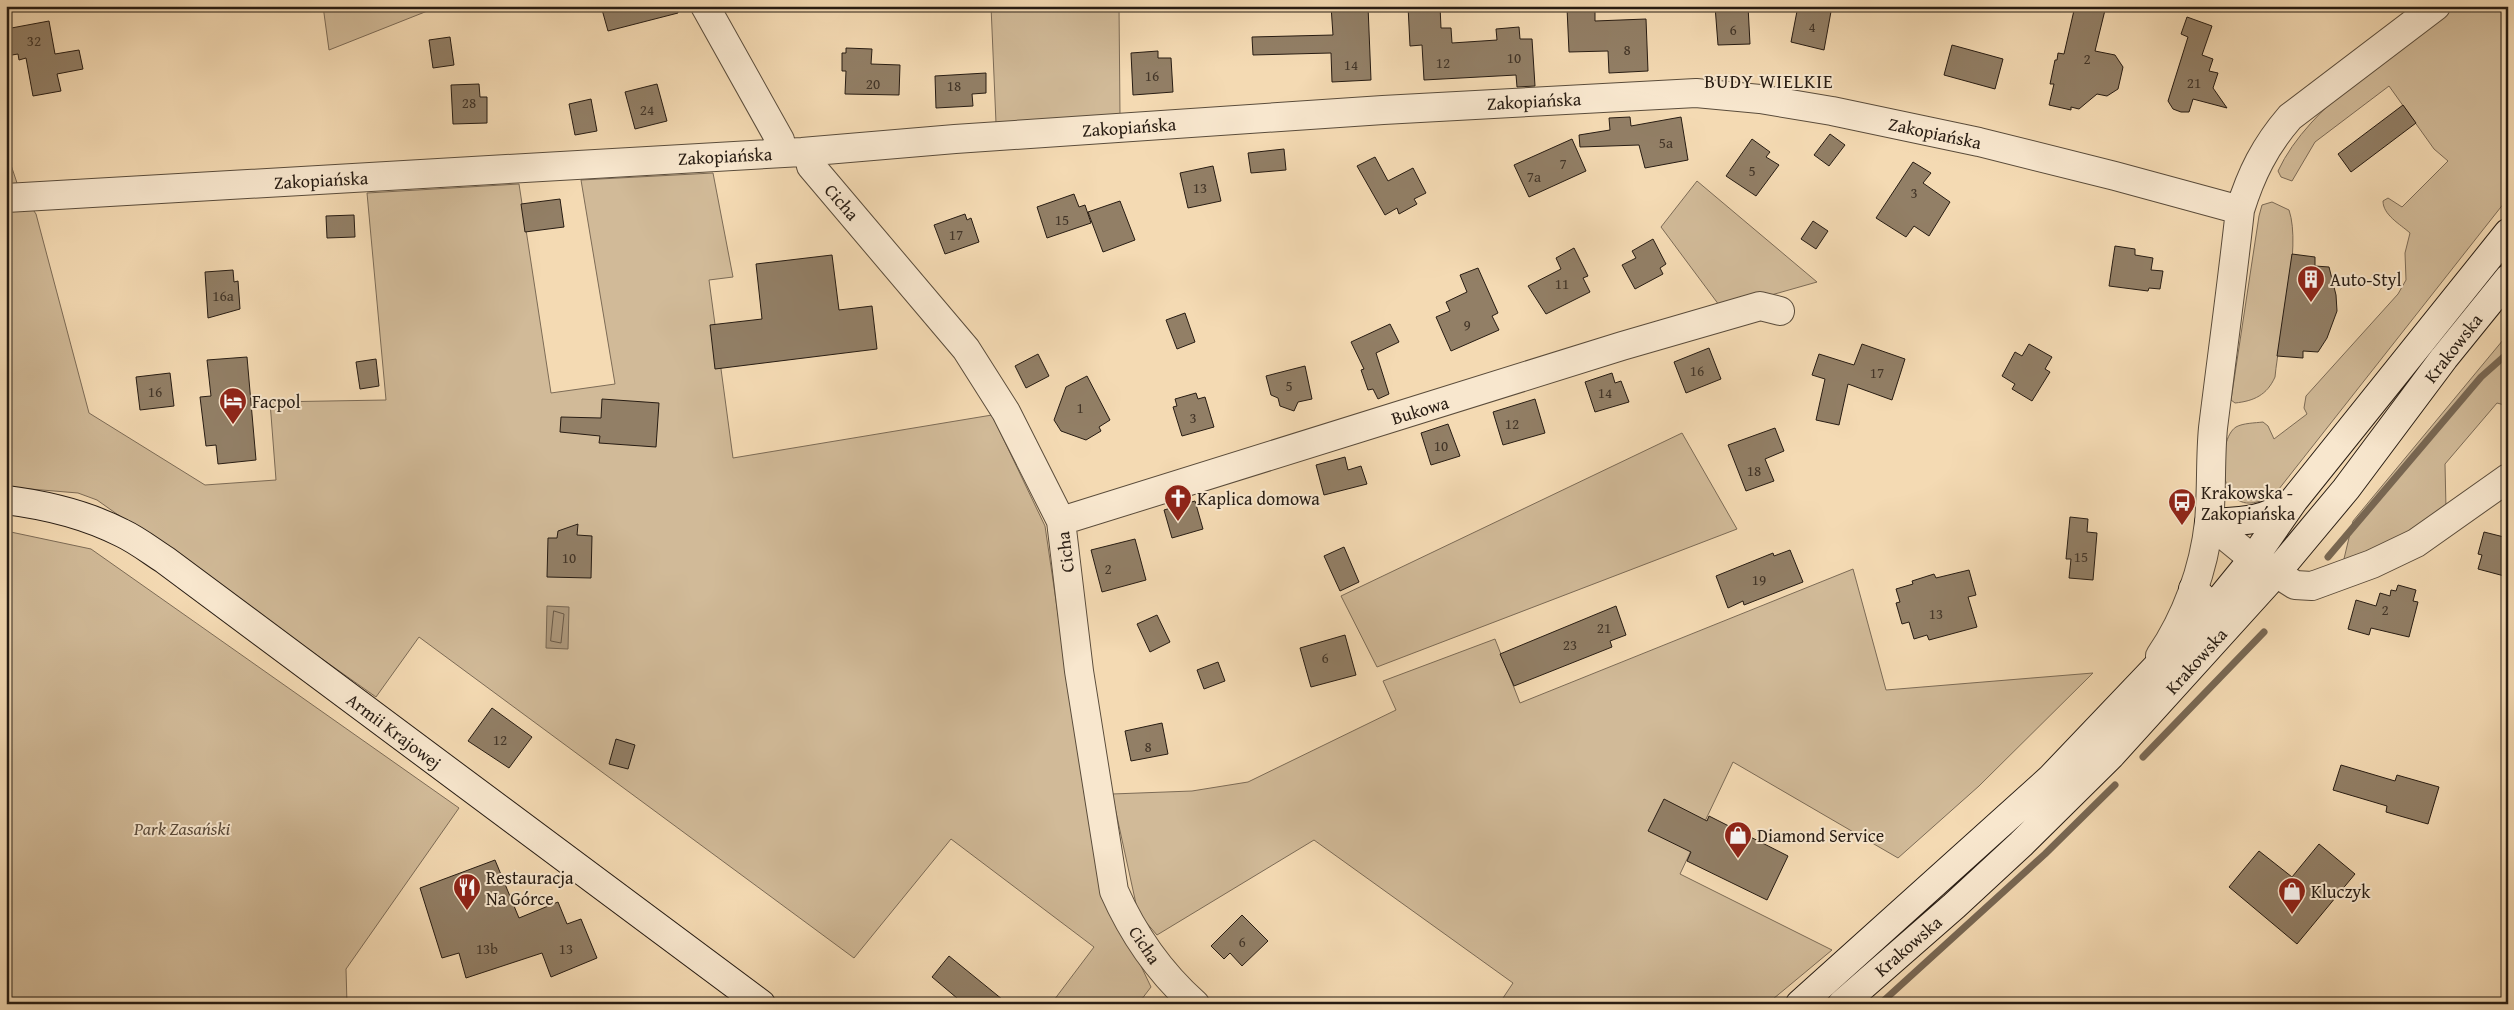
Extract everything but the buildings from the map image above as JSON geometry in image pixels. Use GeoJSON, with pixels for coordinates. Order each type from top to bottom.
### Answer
{"type":"FeatureCollection","features":[{"type":"Feature","properties":{"kind":"street"},"geometry":{"type":"LineString","coordinates":[[705,6],[780,140],[782,153]]}},
{"type":"Feature","properties":{"kind":"street","name":"Krakowska"},"geometry":{"type":"LineString","coordinates":[[2150,672],[2174,636],[2193,589],[2209,523],[2213,431],[2240,210],[2248,182],[2258,160],[2271,139],[2290,117],[2436,6]]}},
{"type":"Feature","properties":{"kind":"street","name":"Zakopiańska"},"geometry":{"type":"LineString","coordinates":[[6,198],[808,152],[955,139],[1383,110],[1696,93],[1760,99],[1832,111],[1961,138],[2116,176],[2240,210]]}},
{"type":"Feature","properties":{"kind":"street","name":"Cicha"},"geometry":{"type":"LineString","coordinates":[[808,152],[811,166],[966,349],[1006,412],[1061,521],[1082,690],[1114,891],[1124,914],[1150,956],[1195,1004]]}},
{"type":"Feature","properties":{"kind":"street","name":"Krakowska"},"geometry":{"type":"LineString","coordinates":[[1800,1004],[2050,779],[2213,608],[2252,559],[2294,500],[2508,233]]}},
{"type":"Feature","properties":{"kind":"street","name":"Krakowska"},"geometry":{"type":"LineString","coordinates":[[1842,1004],[1954,906],[2021,844],[2110,755],[2270,580],[2346,489],[2444,358],[2508,279]]}},
{"type":"Feature","properties":{"kind":"street","name":"Bukowa"},"geometry":{"type":"LineString","coordinates":[[1061,521],[1622,346],[1760,306],[1780,311]]}},
{"type":"Feature","properties":{"kind":"street"},"geometry":{"type":"LineString","coordinates":[[2193,589],[2213,608],[2270,580],[2312,586],[2372,564],[2416,543],[2508,478]]}},
{"type":"Feature","properties":{"kind":"street","name":"Armii Krajowej"},"geometry":{"type":"LineString","coordinates":[[6,500],[50,508],[89,520],[123,533],[165,560],[761,1004]]}},
{"type":"Feature","properties":{"kind":"street"},"geometry":{"type":"LineString","coordinates":[[2209,523],[2256,520],[2276,513],[2294,500]]}},
{"type":"Feature","properties":{"kind":"street"},"geometry":{"type":"LineString","coordinates":[[2209,523],[2252,559],[2270,580]]}},
{"type":"Feature","properties":{"kind":"green space"},"geometry":{"type":"Polygon","coordinates":[[[323,6],[440,6],[329,50],[323,6]]]}},
{"type":"Feature","properties":{"kind":"green space"},"geometry":{"type":"Polygon","coordinates":[[[991,6],[1119,6],[1120,115],[996,123],[991,6]]]}},
{"type":"Feature","properties":{"kind":"green space"},"geometry":{"type":"Polygon","coordinates":[[[2457,6],[2508,6],[2508,198],[2275,494],[2257,502],[2244,502],[2234,497],[2227,486],[2224,473],[2223,459],[2230,434],[2236,427],[2263,422],[2268,426],[2274,439],[2307,414],[2304,408],[2306,396],[2398,294],[2406,280],[2405,253],[2410,233],[2389,215],[2383,201],[2388,198],[2402,207],[2448,161],[2434,149],[2389,86],[2315,142],[2292,181],[2281,177],[2278,171],[2292,146],[2333,101],[2383,60],[2457,6]]]}},
{"type":"Feature","properties":{"kind":"green space"},"geometry":{"type":"Polygon","coordinates":[[[6,150],[19,189],[36,214],[89,413],[205,485],[276,480],[270,402],[386,400],[367,193],[519,184],[551,393],[615,384],[581,180],[713,173],[733,277],[709,280],[733,458],[992,415],[1045,526],[1085,798],[1100,880],[1151,987],[1138,1004],[1051,1004],[1094,947],[951,839],[854,958],[419,637],[376,697],[97,500],[78,493],[6,487],[6,150]]]}},
{"type":"Feature","properties":{"kind":"green space"},"geometry":{"type":"Polygon","coordinates":[[[1697,181],[1817,282],[1722,309],[1661,227],[1697,181]]]}},
{"type":"Feature","properties":{"kind":"green space"},"geometry":{"type":"Polygon","coordinates":[[[2272,202],[2289,210],[2293,246],[2275,377],[2264,393],[2254,399],[2235,403],[2231,400],[2259,216],[2262,205],[2272,202]]]}},
{"type":"Feature","properties":{"kind":"green space"},"geometry":{"type":"Polygon","coordinates":[[[2508,334],[2508,406],[2497,403],[2445,464],[2446,509],[2390,543],[2343,563],[2353,521],[2508,334]]]}},
{"type":"Feature","properties":{"kind":"green space"},"geometry":{"type":"Polygon","coordinates":[[[1682,433],[1737,529],[1377,667],[1341,596],[1682,433]]]}},
{"type":"Feature","properties":{"kind":"green space","name":"Park Zasański"},"geometry":{"type":"Polygon","coordinates":[[[6,531],[91,549],[459,808],[346,969],[347,1004],[6,1004],[6,531]]]}},
{"type":"Feature","properties":{"kind":"green space"},"geometry":{"type":"Polygon","coordinates":[[[1853,569],[1886,690],[2093,673],[1979,786],[1898,858],[1733,762],[1680,874],[1832,950],[1767,1004],[1499,1004],[1513,983],[1314,840],[1157,935],[1138,913],[1112,794],[1192,791],[1248,782],[1396,710],[1383,681],[1495,639],[1520,703],[1853,569]]]}},
{"type":"Feature","properties":{"kind":"water"},"geometry":{"type":"Polygon","coordinates":[[[547,606],[569,607],[568,649],[546,648],[547,606]]]}},
{"type":"Feature","properties":{"kind":"waterway"},"geometry":{"type":"LineString","coordinates":[[2328,557],[2481,377],[2508,353]]}},
{"type":"Feature","properties":{"kind":"waterway"},"geometry":{"type":"LineString","coordinates":[[2143,757],[2264,632]]}},
{"type":"Feature","properties":{"kind":"waterway"},"geometry":{"type":"LineString","coordinates":[[1880,1004],[2045,854],[2115,785]]}},
{"type":"Feature","properties":{"kind":"place","name":"Auto-Styl"},"geometry":{"type":"Point","coordinates":[2311,303]}},
{"type":"Feature","properties":{"kind":"place","name":"Facpol"},"geometry":{"type":"Point","coordinates":[233,425]}},
{"type":"Feature","properties":{"kind":"place","name":"Kaplica domowa"},"geometry":{"type":"Point","coordinates":[1178,522]}},
{"type":"Feature","properties":{"kind":"place","name":"Krakowska - Zakopiańska"},"geometry":{"type":"Point","coordinates":[2182,526]}},
{"type":"Feature","properties":{"kind":"place","name":"Diamond Service"},"geometry":{"type":"Point","coordinates":[1738,859]}},
{"type":"Feature","properties":{"kind":"place","name":"Restauracja Na Górce"},"geometry":{"type":"Point","coordinates":[467,911]}},
{"type":"Feature","properties":{"kind":"place","name":"Kluczyk"},"geometry":{"type":"Point","coordinates":[2292,915]}},
{"type":"Feature","properties":{"kind":"district","name":"BUDY WIELKIE"},"geometry":{"type":"Point","coordinates":[1769,81]}}]}
